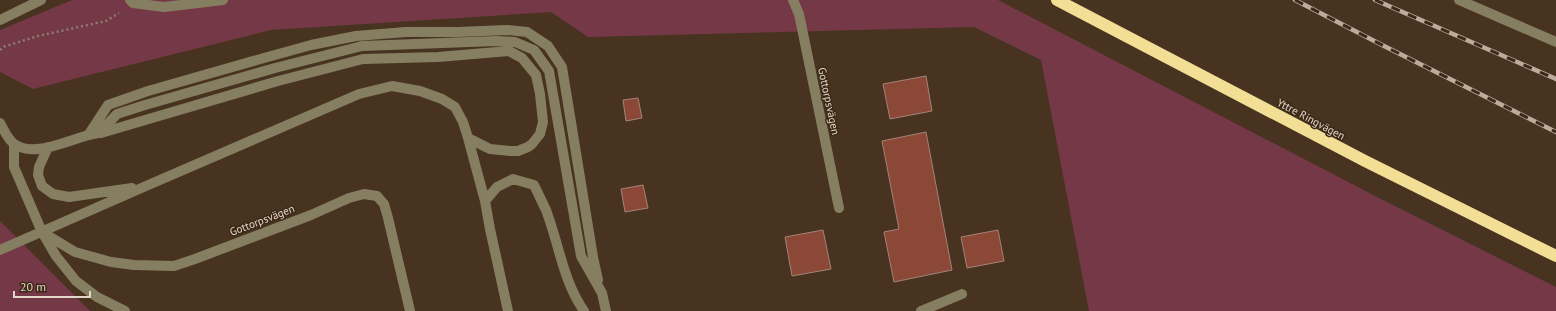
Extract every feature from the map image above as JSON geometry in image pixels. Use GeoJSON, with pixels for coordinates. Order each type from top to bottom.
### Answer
{"type":"FeatureCollection","features":[{"type":"Feature","properties":{"kind":"highway","name":"Yttre Ringvägen"},"geometry":{"type":"LineString","coordinates":[[1057,0],[1365,161],[1556,256]]}},
{"type":"Feature","properties":{"kind":"street"},"geometry":{"type":"LineString","coordinates":[[0,20],[41,0]]}},
{"type":"Feature","properties":{"kind":"street"},"geometry":{"type":"LineString","coordinates":[[132,1],[164,7],[223,0]]}},
{"type":"Feature","properties":{"kind":"street","name":"Gottorpsvägen"},"geometry":{"type":"LineString","coordinates":[[793,0],[799,14],[839,208]]}},
{"type":"Feature","properties":{"kind":"street"},"geometry":{"type":"LineString","coordinates":[[1459,0],[1556,42]]}},
{"type":"Feature","properties":{"kind":"street"},"geometry":{"type":"LineString","coordinates":[[94,134],[108,105],[148,91],[311,45],[356,36],[406,32],[507,30],[528,32],[548,46],[562,67],[593,257],[606,311]]}},
{"type":"Feature","properties":{"kind":"street"},"geometry":{"type":"LineString","coordinates":[[0,123],[6,136],[14,144],[30,150],[48,147],[278,81],[363,59],[438,57],[509,52],[522,58],[536,75],[540,94],[543,122],[540,134],[536,140],[528,147],[518,151],[511,151],[490,149],[468,138]]}},
{"type":"Feature","properties":{"kind":"street"},"geometry":{"type":"LineString","coordinates":[[0,250],[359,94],[392,86],[420,91],[442,99],[455,107],[468,138],[485,202],[508,311]]}},
{"type":"Feature","properties":{"kind":"street"},"geometry":{"type":"LineString","coordinates":[[14,144],[14,166],[42,232],[56,256],[76,281],[97,297],[125,311]]}},
{"type":"Feature","properties":{"kind":"street"},"geometry":{"type":"LineString","coordinates":[[48,147],[39,167],[38,175],[42,186],[53,194],[68,197],[146,186]]}},
{"type":"Feature","properties":{"kind":"street"},"geometry":{"type":"LineString","coordinates":[[485,202],[497,187],[513,179],[534,185],[546,210],[566,276],[578,302],[584,311]]}},
{"type":"Feature","properties":{"kind":"street","name":"Gottorpsvägen"},"geometry":{"type":"LineString","coordinates":[[42,232],[75,252],[111,262],[134,265],[174,266],[310,215],[349,198],[364,194],[377,196],[384,204],[410,311]]}},
{"type":"Feature","properties":{"kind":"street"},"geometry":{"type":"LineString","coordinates":[[921,311],[962,294]]}},
{"type":"Feature","properties":{"kind":"path"},"geometry":{"type":"LineString","coordinates":[[0,50],[3,47],[38,36],[106,21],[132,1]]}},
{"type":"Feature","properties":{"kind":"shaded area"},"geometry":{"type":"Polygon","coordinates":[[[72,0],[998,0],[1379,198],[1556,287],[1556,311],[1089,311],[1041,60],[974,27],[588,37],[551,12],[271,30],[33,89],[0,72],[0,30],[72,0]]]}},
{"type":"Feature","properties":{"kind":"shaded area"},"geometry":{"type":"Polygon","coordinates":[[[0,221],[90,311],[0,311],[0,221]]]}},
{"type":"Feature","properties":{"kind":"building"},"geometry":{"type":"Polygon","coordinates":[[[926,76],[932,111],[890,119],[883,84],[926,76]]]}},
{"type":"Feature","properties":{"kind":"building"},"geometry":{"type":"Polygon","coordinates":[[[638,98],[642,118],[626,121],[623,100],[638,98]]]}},
{"type":"Feature","properties":{"kind":"building"},"geometry":{"type":"Polygon","coordinates":[[[926,132],[952,270],[894,282],[884,232],[899,229],[882,141],[926,132]]]}},
{"type":"Feature","properties":{"kind":"building"},"geometry":{"type":"Polygon","coordinates":[[[643,185],[648,208],[625,212],[621,189],[643,185]]]}},
{"type":"Feature","properties":{"kind":"building"},"geometry":{"type":"Polygon","coordinates":[[[823,230],[831,269],[792,276],[785,237],[823,230]]]}},
{"type":"Feature","properties":{"kind":"building"},"geometry":{"type":"Polygon","coordinates":[[[998,230],[1004,261],[967,268],[961,237],[998,230]]]}},
{"type":"Feature","properties":{"kind":"railway"},"geometry":{"type":"LineString","coordinates":[[1295,0],[1556,132]]}},
{"type":"Feature","properties":{"kind":"railway"},"geometry":{"type":"LineString","coordinates":[[1375,0],[1556,79]]}}]}
